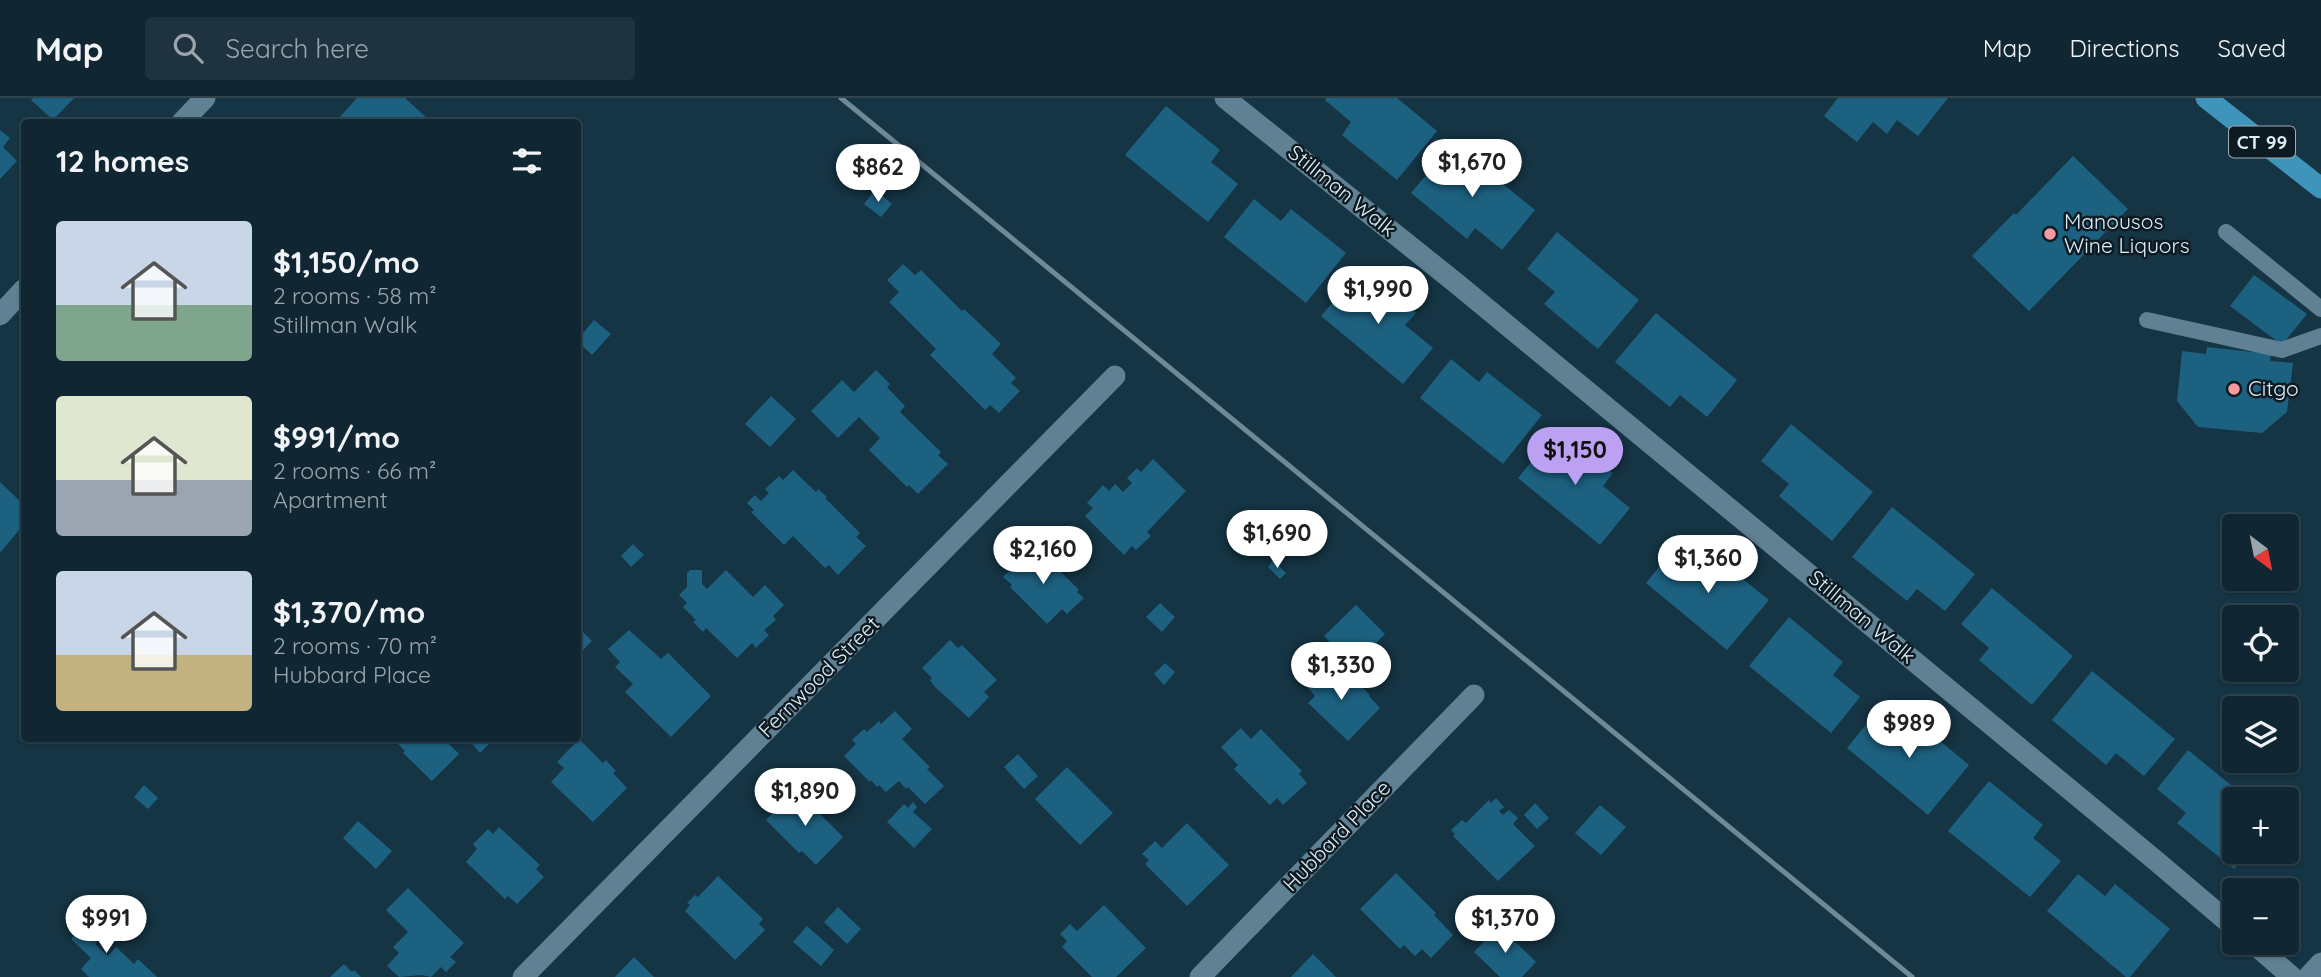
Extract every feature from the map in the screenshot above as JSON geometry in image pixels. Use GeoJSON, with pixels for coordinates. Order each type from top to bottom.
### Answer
{"type":"FeatureCollection","features":[{"type":"Feature","properties":{"kind":"main road","name":"CT 99"},"geometry":{"type":"LineString","coordinates":[[2206,98],[2321,188]]}},
{"type":"Feature","properties":{"kind":"street"},"geometry":{"type":"LineString","coordinates":[[185,119],[205,98]]}},
{"type":"Feature","properties":{"kind":"street","name":"Stillman Walk"},"geometry":{"type":"LineString","coordinates":[[1226,98],[1510,327],[2222,917]]}},
{"type":"Feature","properties":{"kind":"street"},"geometry":{"type":"LineString","coordinates":[[0,315],[21,292]]}},
{"type":"Feature","properties":{"kind":"street","name":"Fernwood Street"},"geometry":{"type":"LineString","coordinates":[[523,977],[1115,376]]}},
{"type":"Feature","properties":{"kind":"street","name":"Hubbard Place"},"geometry":{"type":"LineString","coordinates":[[1200,977],[1474,695]]}},
{"type":"Feature","properties":{"kind":"street"},"geometry":{"type":"LineString","coordinates":[[2267,955],[2292,977]]}},
{"type":"Feature","properties":{"kind":"street"},"geometry":{"type":"LineString","coordinates":[[2308,977],[2321,963]]}},
{"type":"Feature","properties":{"kind":"lane"},"geometry":{"type":"LineString","coordinates":[[2226,232],[2321,309]]}},
{"type":"Feature","properties":{"kind":"lane"},"geometry":{"type":"LineString","coordinates":[[2147,320],[2282,350],[2321,335]]}},
{"type":"Feature","properties":{"kind":"building"},"geometry":{"type":"Polygon","coordinates":[[[33,98],[74,98],[54,119],[31,100],[33,98]]]}},
{"type":"Feature","properties":{"kind":"building"},"geometry":{"type":"Polygon","coordinates":[[[357,98],[405,98],[428,119],[338,119],[357,98]]]}},
{"type":"Feature","properties":{"kind":"building"},"geometry":{"type":"Polygon","coordinates":[[[1397,98],[1437,131],[1397,180],[1342,135],[1351,122],[1325,100],[1397,98]]]}},
{"type":"Feature","properties":{"kind":"building"},"geometry":{"type":"Polygon","coordinates":[[[1838,98],[1948,98],[1918,136],[1897,120],[1887,134],[1873,122],[1857,142],[1824,116],[1838,98]]]}},
{"type":"Feature","properties":{"kind":"building"},"geometry":{"type":"Polygon","coordinates":[[[1166,106],[1220,150],[1211,162],[1238,184],[1208,222],[1125,155],[1166,106]]]}},
{"type":"Feature","properties":{"kind":"building"},"geometry":{"type":"Polygon","coordinates":[[[0,130],[10,138],[3,147],[17,161],[0,179],[0,130]]]}},
{"type":"Feature","properties":{"kind":"building"},"geometry":{"type":"Polygon","coordinates":[[[1453,143],[1535,210],[1502,250],[1475,228],[1467,239],[1411,193],[1453,143]]]}},
{"type":"Feature","properties":{"kind":"building"},"geometry":{"type":"Polygon","coordinates":[[[2073,156],[2128,209],[2029,311],[1972,256],[2073,156]]]}},
{"type":"Feature","properties":{"kind":"building"},"geometry":{"type":"Polygon","coordinates":[[[875,190],[892,204],[881,217],[864,204],[875,190]]]}},
{"type":"Feature","properties":{"kind":"building"},"geometry":{"type":"Polygon","coordinates":[[[1254,199],[1281,221],[1291,209],[1346,253],[1306,303],[1224,237],[1254,199]]]}},
{"type":"Feature","properties":{"kind":"building"},"geometry":{"type":"Polygon","coordinates":[[[1557,232],[1639,300],[1598,349],[1544,304],[1555,292],[1527,269],[1557,232]]]}},
{"type":"Feature","properties":{"kind":"building"},"geometry":{"type":"Polygon","coordinates":[[[903,264],[915,275],[921,270],[962,311],[964,309],[1001,344],[992,354],[1016,378],[1011,383],[1020,391],[999,413],[990,405],[985,410],[930,355],[936,349],[889,302],[899,292],[887,280],[903,264]]]}},
{"type":"Feature","properties":{"kind":"building"},"geometry":{"type":"Polygon","coordinates":[[[1362,268],[1416,313],[1405,325],[1433,348],[1403,384],[1321,316],[1362,268]]]}},
{"type":"Feature","properties":{"kind":"building"},"geometry":{"type":"Polygon","coordinates":[[[2254,275],[2307,314],[2282,345],[2230,306],[2254,275]]]}},
{"type":"Feature","properties":{"kind":"building"},"geometry":{"type":"Polygon","coordinates":[[[1656,313],[1737,380],[1707,417],[1680,395],[1670,407],[1615,362],[1656,313]]]}},
{"type":"Feature","properties":{"kind":"building"},"geometry":{"type":"Polygon","coordinates":[[[594,320],[611,334],[592,355],[581,345],[581,335],[594,320]]]}},
{"type":"Feature","properties":{"kind":"building"},"geometry":{"type":"Polygon","coordinates":[[[2207,347],[2271,354],[2270,361],[2293,363],[2287,412],[2262,433],[2198,427],[2177,401],[2182,351],[2206,354],[2207,347]]]}},
{"type":"Feature","properties":{"kind":"building"},"geometry":{"type":"Polygon","coordinates":[[[1451,359],[1479,382],[1487,372],[1542,415],[1503,464],[1420,398],[1451,359]]]}},
{"type":"Feature","properties":{"kind":"building"},"geometry":{"type":"Polygon","coordinates":[[[876,370],[890,384],[887,387],[905,406],[900,412],[941,452],[938,455],[948,464],[918,494],[909,485],[907,487],[869,450],[880,438],[859,417],[838,438],[811,411],[842,380],[854,392],[876,370]]]}},
{"type":"Feature","properties":{"kind":"building"},"geometry":{"type":"Polygon","coordinates":[[[771,396],[796,419],[770,447],[745,424],[771,396]]]}},
{"type":"Feature","properties":{"kind":"building"},"geometry":{"type":"Polygon","coordinates":[[[1791,424],[1873,492],[1832,541],[1779,496],[1789,484],[1761,461],[1791,424]]]}},
{"type":"Feature","properties":{"kind":"building"},"geometry":{"type":"Polygon","coordinates":[[[1558,429],[1613,473],[1603,486],[1630,508],[1600,545],[1518,478],[1558,429]]]}},
{"type":"Feature","properties":{"kind":"building"},"geometry":{"type":"Polygon","coordinates":[[[1153,459],[1186,491],[1147,532],[1151,536],[1136,550],[1132,546],[1124,555],[1085,516],[1093,508],[1087,503],[1103,485],[1109,491],[1115,484],[1123,492],[1132,483],[1127,478],[1137,468],[1141,472],[1153,459]]]}},
{"type":"Feature","properties":{"kind":"building"},"geometry":{"type":"Polygon","coordinates":[[[793,470],[816,492],[818,489],[827,497],[825,498],[860,533],[856,537],[866,546],[838,575],[829,565],[825,568],[793,536],[784,545],[751,512],[754,510],[747,503],[755,495],[761,501],[769,493],[765,489],[779,476],[783,480],[793,470]]]}},
{"type":"Feature","properties":{"kind":"building"},"geometry":{"type":"Polygon","coordinates":[[[0,482],[21,502],[21,528],[0,553],[0,482]]]}},
{"type":"Feature","properties":{"kind":"building"},"geometry":{"type":"Polygon","coordinates":[[[1892,507],[1975,574],[1945,611],[1917,589],[1907,601],[1852,557],[1892,507]]]}},
{"type":"Feature","properties":{"kind":"building"},"geometry":{"type":"Polygon","coordinates":[[[633,544],[644,555],[631,567],[621,556],[633,544]]]}},
{"type":"Feature","properties":{"kind":"building"},"geometry":{"type":"Polygon","coordinates":[[[1677,545],[1704,567],[1714,556],[1769,600],[1727,650],[1646,583],[1677,545]]]}},
{"type":"Feature","properties":{"kind":"building"},"geometry":{"type":"Polygon","coordinates":[[[1033,547],[1079,590],[1077,592],[1084,598],[1067,614],[1062,609],[1047,624],[1003,577],[1033,547]]]}},
{"type":"Feature","properties":{"kind":"building"},"geometry":{"type":"Polygon","coordinates":[[[1273,560],[1286,573],[1280,579],[1268,567],[1273,560]]]}},
{"type":"Feature","properties":{"kind":"building"},"geometry":{"type":"Polygon","coordinates":[[[690,570],[702,570],[702,584],[707,589],[726,570],[753,597],[765,585],[784,605],[773,616],[776,620],[764,630],[769,635],[756,648],[752,643],[737,658],[706,628],[703,632],[683,607],[687,603],[679,595],[687,587],[687,573],[690,570]]]}},
{"type":"Feature","properties":{"kind":"building"},"geometry":{"type":"Polygon","coordinates":[[[1992,588],[2073,656],[2032,705],[1979,660],[1989,648],[1961,624],[1992,588]]]}},
{"type":"Feature","properties":{"kind":"building"},"geometry":{"type":"Polygon","coordinates":[[[1160,603],[1175,617],[1162,632],[1146,617],[1160,603]]]}},
{"type":"Feature","properties":{"kind":"building"},"geometry":{"type":"Polygon","coordinates":[[[1356,605],[1385,634],[1353,666],[1324,636],[1356,605]]]}},
{"type":"Feature","properties":{"kind":"building"},"geometry":{"type":"Polygon","coordinates":[[[1789,617],[1843,662],[1833,675],[1860,697],[1831,733],[1749,666],[1789,617]]]}},
{"type":"Feature","properties":{"kind":"building"},"geometry":{"type":"Polygon","coordinates":[[[581,630],[592,641],[581,652],[581,630]]]}},
{"type":"Feature","properties":{"kind":"building"},"geometry":{"type":"Polygon","coordinates":[[[629,630],[661,659],[668,653],[711,696],[671,737],[625,692],[633,684],[615,667],[620,662],[608,649],[629,630]]]}},
{"type":"Feature","properties":{"kind":"building"},"geometry":{"type":"Polygon","coordinates":[[[950,640],[958,648],[962,645],[997,680],[984,692],[989,697],[969,718],[935,687],[930,680],[932,678],[922,668],[950,640]]]}},
{"type":"Feature","properties":{"kind":"building"},"geometry":{"type":"Polygon","coordinates":[[[1165,663],[1175,672],[1164,685],[1154,674],[1165,663]]]}},
{"type":"Feature","properties":{"kind":"building"},"geometry":{"type":"Polygon","coordinates":[[[1343,668],[1380,708],[1348,741],[1308,703],[1315,696],[1303,682],[1314,669],[1319,674],[1323,671],[1332,679],[1343,668]]]}},
{"type":"Feature","properties":{"kind":"building"},"geometry":{"type":"Polygon","coordinates":[[[2092,671],[2175,739],[2144,776],[2116,753],[2106,765],[2052,720],[2092,671]]]}},
{"type":"Feature","properties":{"kind":"building"},"geometry":{"type":"Polygon","coordinates":[[[1878,710],[1904,732],[1915,720],[1969,765],[1928,815],[1847,748],[1878,710]]]}},
{"type":"Feature","properties":{"kind":"building"},"geometry":{"type":"Polygon","coordinates":[[[895,711],[912,729],[902,739],[930,767],[927,769],[944,786],[925,804],[899,781],[886,792],[879,785],[877,787],[844,756],[856,744],[852,740],[864,729],[867,732],[879,721],[881,724],[895,711]]]}},
{"type":"Feature","properties":{"kind":"building"},"geometry":{"type":"Polygon","coordinates":[[[1241,728],[1251,739],[1261,729],[1302,771],[1299,774],[1307,783],[1283,805],[1277,798],[1270,805],[1234,769],[1238,765],[1221,747],[1241,728]]]}},
{"type":"Feature","properties":{"kind":"building"},"geometry":{"type":"Polygon","coordinates":[[[581,741],[603,763],[606,760],[616,771],[613,773],[627,788],[593,822],[551,782],[564,768],[557,762],[576,742],[581,741]]]}},
{"type":"Feature","properties":{"kind":"building"},"geometry":{"type":"Polygon","coordinates":[[[396,742],[447,742],[459,754],[432,781],[403,753],[405,751],[396,742]]]}},
{"type":"Feature","properties":{"kind":"building"},"geometry":{"type":"Polygon","coordinates":[[[470,742],[491,742],[480,753],[470,742]]]}},
{"type":"Feature","properties":{"kind":"building"},"geometry":{"type":"Polygon","coordinates":[[[2188,750],[2233,787],[2222,787],[2222,859],[2177,823],[2186,813],[2157,789],[2188,750]]]}},
{"type":"Feature","properties":{"kind":"building"},"geometry":{"type":"Polygon","coordinates":[[[1018,754],[1038,776],[1024,789],[1004,767],[1018,754]]]}},
{"type":"Feature","properties":{"kind":"building"},"geometry":{"type":"Polygon","coordinates":[[[1067,767],[1113,813],[1080,845],[1035,799],[1067,767]]]}},
{"type":"Feature","properties":{"kind":"building"},"geometry":{"type":"Polygon","coordinates":[[[1989,781],[2043,825],[2033,838],[2061,861],[2030,897],[1948,831],[1989,781]]]}},
{"type":"Feature","properties":{"kind":"building"},"geometry":{"type":"Polygon","coordinates":[[[144,785],[158,798],[148,809],[134,797],[144,785]]]}},
{"type":"Feature","properties":{"kind":"building"},"geometry":{"type":"Polygon","coordinates":[[[793,792],[800,800],[803,797],[843,837],[816,865],[802,851],[799,853],[766,820],[793,792]]]}},
{"type":"Feature","properties":{"kind":"building"},"geometry":{"type":"Polygon","coordinates":[[[1496,798],[1504,807],[1499,811],[1503,815],[1509,810],[1518,818],[1513,824],[1535,846],[1498,881],[1453,836],[1455,834],[1451,830],[1462,820],[1466,823],[1489,800],[1491,803],[1496,798]]]}},
{"type":"Feature","properties":{"kind":"building"},"geometry":{"type":"Polygon","coordinates":[[[913,802],[917,807],[913,812],[932,829],[914,848],[887,822],[904,804],[908,808],[913,802]]]}},
{"type":"Feature","properties":{"kind":"building"},"geometry":{"type":"Polygon","coordinates":[[[1535,803],[1549,818],[1537,829],[1524,815],[1535,803]]]}},
{"type":"Feature","properties":{"kind":"building"},"geometry":{"type":"Polygon","coordinates":[[[1600,805],[1626,827],[1601,855],[1575,833],[1600,805]]]}},
{"type":"Feature","properties":{"kind":"building"},"geometry":{"type":"Polygon","coordinates":[[[358,821],[392,851],[376,869],[343,838],[358,821]]]}},
{"type":"Feature","properties":{"kind":"building"},"geometry":{"type":"Polygon","coordinates":[[[1187,823],[1229,865],[1187,906],[1145,864],[1149,860],[1142,854],[1155,841],[1162,848],[1187,823]]]}},
{"type":"Feature","properties":{"kind":"building"},"geometry":{"type":"Polygon","coordinates":[[[499,827],[540,865],[536,869],[544,877],[517,904],[508,896],[505,899],[466,862],[477,849],[473,844],[488,829],[493,834],[499,827]]]}},
{"type":"Feature","properties":{"kind":"building"},"geometry":{"type":"Polygon","coordinates":[[[1396,873],[1436,913],[1434,915],[1453,935],[1431,958],[1422,949],[1415,956],[1404,945],[1400,949],[1360,909],[1396,873]]]}},
{"type":"Feature","properties":{"kind":"building"},"geometry":{"type":"Polygon","coordinates":[[[2078,874],[2105,896],[2115,884],[2170,929],[2130,977],[2126,977],[2047,911],[2078,874]]]}},
{"type":"Feature","properties":{"kind":"building"},"geometry":{"type":"Polygon","coordinates":[[[718,876],[763,919],[759,924],[765,930],[735,960],[685,911],[690,905],[687,903],[695,895],[698,897],[718,876]]]}},
{"type":"Feature","properties":{"kind":"building"},"geometry":{"type":"Polygon","coordinates":[[[408,888],[464,943],[450,957],[456,962],[446,972],[441,967],[431,977],[399,977],[387,966],[399,953],[393,947],[408,932],[386,910],[408,888]]]}},
{"type":"Feature","properties":{"kind":"building"},"geometry":{"type":"Polygon","coordinates":[[[1104,905],[1146,948],[1116,977],[1092,977],[1062,947],[1067,941],[1060,934],[1070,924],[1077,931],[1104,905]]]}},
{"type":"Feature","properties":{"kind":"building"},"geometry":{"type":"Polygon","coordinates":[[[838,907],[861,929],[847,944],[824,922],[838,907]]]}},
{"type":"Feature","properties":{"kind":"building"},"geometry":{"type":"Polygon","coordinates":[[[93,914],[109,929],[95,944],[108,956],[116,947],[134,964],[138,959],[157,977],[89,977],[81,969],[91,958],[71,939],[93,914]]]}},
{"type":"Feature","properties":{"kind":"building"},"geometry":{"type":"Polygon","coordinates":[[[807,926],[834,950],[821,966],[793,942],[807,926]]]}},
{"type":"Feature","properties":{"kind":"building"},"geometry":{"type":"Polygon","coordinates":[[[1499,926],[1536,962],[1522,977],[1500,977],[1474,952],[1499,926]]]}},
{"type":"Feature","properties":{"kind":"building"},"geometry":{"type":"Polygon","coordinates":[[[1313,954],[1336,977],[1291,977],[1313,954]]]}},
{"type":"Feature","properties":{"kind":"building"},"geometry":{"type":"Polygon","coordinates":[[[634,957],[654,977],[615,977],[634,957]]]}},
{"type":"Feature","properties":{"kind":"building"},"geometry":{"type":"Polygon","coordinates":[[[344,964],[352,972],[354,970],[361,977],[330,977],[344,964]]]}},
{"type":"Feature","properties":{"kind":"railway"},"geometry":{"type":"LineString","coordinates":[[841,98],[1912,977]]}},
{"type":"Feature","properties":{"kind":"place","name":"Manousos Wine Liquors"},"geometry":{"type":"Point","coordinates":[2050,234]}},
{"type":"Feature","properties":{"kind":"place","name":"Citgo"},"geometry":{"type":"Point","coordinates":[2234,389]}}]}
